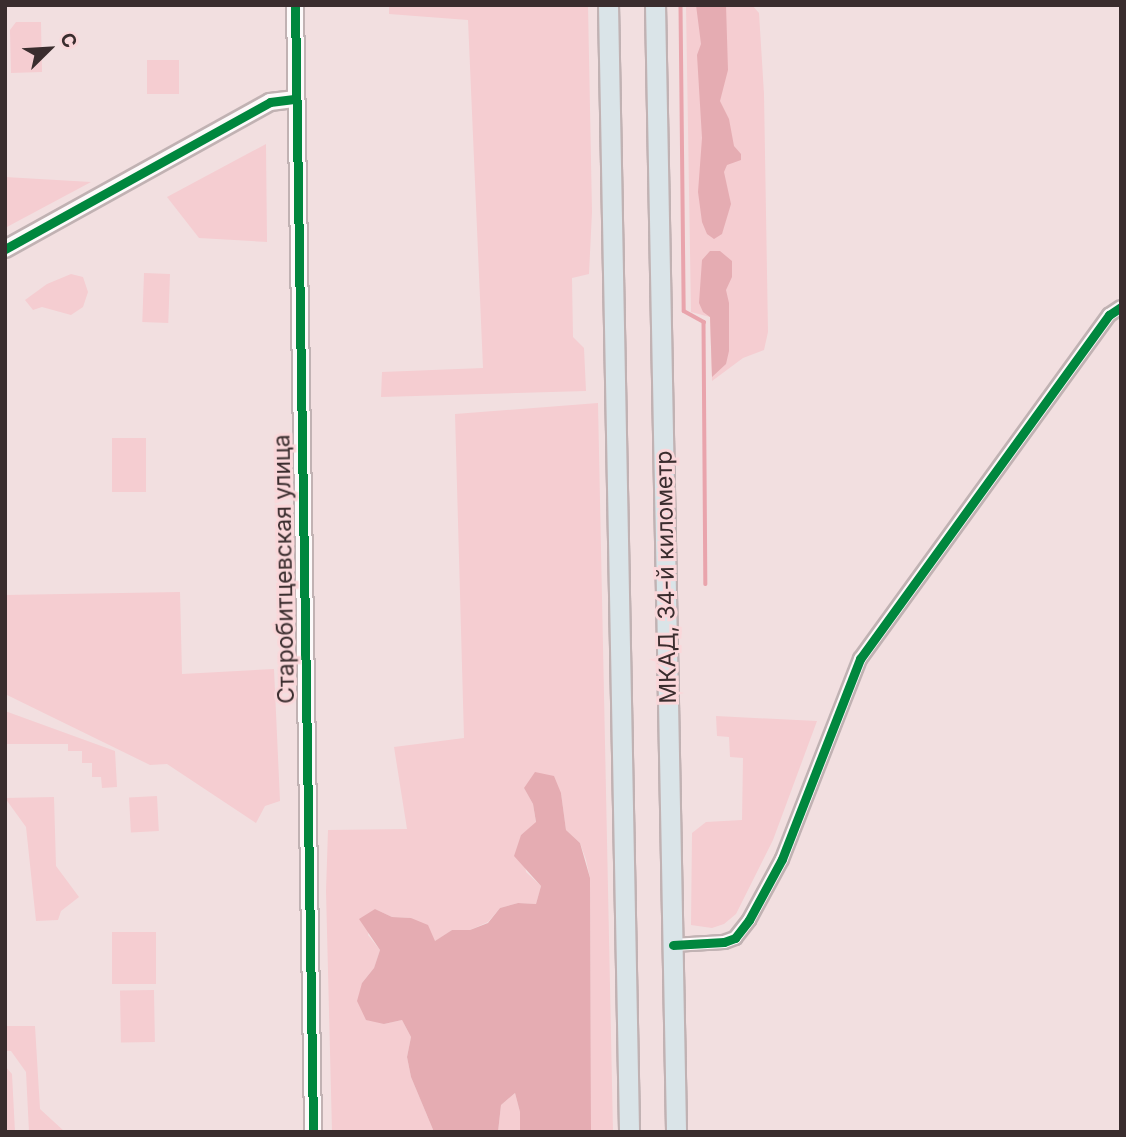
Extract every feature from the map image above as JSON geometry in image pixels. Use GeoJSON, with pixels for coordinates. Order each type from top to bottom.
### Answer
{"type":"FeatureCollection","features":[{"type":"Feature","properties":{"kind":"highway","name":"МКАД, 34-й километр"},"geometry":{"type":"LineString","coordinates":[[608,14],[629,1132]]}},
{"type":"Feature","properties":{"kind":"highway","name":"МКАД, 34-й километр"},"geometry":{"type":"LineString","coordinates":[[655,14],[676,1132]]}},
{"type":"Feature","properties":{"kind":"street","name":"Старобитцевская улица"},"geometry":{"type":"LineString","coordinates":[[295,5],[313,1132]]}},
{"type":"Feature","properties":{"kind":"street"},"geometry":{"type":"LineString","coordinates":[[5,248],[270,103],[296,99]]}},
{"type":"Feature","properties":{"kind":"street"},"geometry":{"type":"LineString","coordinates":[[673,945],[724,942],[735,937],[749,920],[782,859],[860,659],[1101,325],[1121,307]]}},
{"type":"Feature","properties":{"kind":"shaded area"},"geometry":{"type":"Polygon","coordinates":[[[389,5],[588,5],[592,212],[589,274],[572,278],[573,337],[584,348],[586,391],[381,397],[382,372],[483,368],[468,20],[389,14],[389,5]]]}},
{"type":"Feature","properties":{"kind":"shaded area"},"geometry":{"type":"Polygon","coordinates":[[[686,5],[752,5],[759,13],[764,94],[768,332],[764,350],[743,358],[712,381],[710,317],[691,312],[686,5]]]}},
{"type":"Feature","properties":{"kind":"shaded area"},"geometry":{"type":"Polygon","coordinates":[[[696,5],[726,5],[728,70],[720,101],[729,119],[734,146],[741,154],[741,160],[727,165],[724,172],[731,204],[722,234],[714,239],[707,234],[702,222],[698,192],[702,138],[697,55],[701,44],[696,5]]]}},
{"type":"Feature","properties":{"kind":"shaded area"},"geometry":{"type":"Polygon","coordinates":[[[16,22],[41,22],[42,72],[11,73],[10,30],[16,22]]]}},
{"type":"Feature","properties":{"kind":"shaded area"},"geometry":{"type":"Polygon","coordinates":[[[147,60],[179,60],[179,94],[147,94],[147,60]]]}},
{"type":"Feature","properties":{"kind":"shaded area"},"geometry":{"type":"Polygon","coordinates":[[[266,144],[267,242],[199,238],[167,197],[266,144]]]}},
{"type":"Feature","properties":{"kind":"shaded area"},"geometry":{"type":"Polygon","coordinates":[[[5,177],[91,182],[5,228],[5,177]]]}},
{"type":"Feature","properties":{"kind":"shaded area"},"geometry":{"type":"Polygon","coordinates":[[[710,251],[720,251],[732,261],[732,277],[726,290],[729,303],[729,351],[726,364],[712,377],[710,317],[703,312],[699,303],[702,260],[710,251]]]}},
{"type":"Feature","properties":{"kind":"shaded area"},"geometry":{"type":"Polygon","coordinates":[[[144,273],[170,274],[168,323],[142,322],[144,273]]]}},
{"type":"Feature","properties":{"kind":"shaded area"},"geometry":{"type":"Polygon","coordinates":[[[71,274],[83,277],[88,292],[83,307],[71,315],[42,307],[33,310],[25,300],[47,284],[71,274]]]}},
{"type":"Feature","properties":{"kind":"shaded area"},"geometry":{"type":"Polygon","coordinates":[[[598,403],[613,1132],[591,1132],[590,878],[586,860],[580,843],[566,830],[561,793],[524,788],[533,804],[536,823],[521,835],[526,872],[541,886],[536,904],[518,903],[500,908],[488,922],[470,930],[452,930],[434,942],[411,918],[392,917],[375,909],[368,935],[380,950],[374,968],[362,983],[384,1024],[402,1020],[411,1037],[407,1057],[411,1077],[434,1132],[332,1132],[326,891],[328,830],[407,829],[394,747],[464,738],[455,414],[598,403]]]}},
{"type":"Feature","properties":{"kind":"shaded area"},"geometry":{"type":"Polygon","coordinates":[[[112,438],[146,438],[146,492],[112,492],[112,438]]]}},
{"type":"Feature","properties":{"kind":"shaded area"},"geometry":{"type":"Polygon","coordinates":[[[180,592],[182,674],[274,669],[280,801],[265,806],[256,823],[167,764],[150,765],[5,694],[5,595],[180,592]]]}},
{"type":"Feature","properties":{"kind":"shaded area"},"geometry":{"type":"Polygon","coordinates":[[[5,711],[115,751],[117,787],[102,788],[101,777],[92,777],[92,763],[82,763],[82,751],[68,751],[68,744],[5,744],[5,711]]]}},
{"type":"Feature","properties":{"kind":"shaded area"},"geometry":{"type":"Polygon","coordinates":[[[716,716],[817,721],[773,840],[736,914],[724,924],[712,928],[691,925],[692,833],[706,822],[742,820],[743,758],[730,757],[729,737],[717,736],[716,716]]]}},
{"type":"Feature","properties":{"kind":"shaded area"},"geometry":{"type":"Polygon","coordinates":[[[535,772],[554,776],[561,793],[566,830],[580,843],[590,878],[591,1132],[520,1132],[520,1112],[515,1093],[501,1105],[498,1132],[434,1132],[411,1077],[407,1057],[411,1037],[402,1020],[384,1024],[366,1020],[357,1001],[362,983],[374,968],[380,950],[359,919],[375,909],[392,917],[411,918],[428,925],[435,941],[452,930],[470,930],[488,923],[500,908],[518,903],[536,904],[541,886],[514,856],[521,835],[536,822],[533,804],[524,788],[535,772]]]}},
{"type":"Feature","properties":{"kind":"shaded area"},"geometry":{"type":"Polygon","coordinates":[[[157,796],[159,831],[131,832],[129,797],[157,796]]]}},
{"type":"Feature","properties":{"kind":"shaded area"},"geometry":{"type":"Polygon","coordinates":[[[54,797],[56,866],[79,897],[61,911],[58,920],[36,921],[26,827],[5,798],[54,797]]]}},
{"type":"Feature","properties":{"kind":"shaded area"},"geometry":{"type":"Polygon","coordinates":[[[112,932],[156,932],[156,984],[112,984],[112,932]]]}},
{"type":"Feature","properties":{"kind":"shaded area"},"geometry":{"type":"Polygon","coordinates":[[[154,990],[155,1042],[121,1043],[120,991],[154,990]]]}},
{"type":"Feature","properties":{"kind":"shaded area"},"geometry":{"type":"Polygon","coordinates":[[[5,1026],[35,1026],[40,1109],[65,1132],[29,1132],[26,1072],[11,1051],[5,1051],[5,1026]]]}},
{"type":"Feature","properties":{"kind":"shaded area"},"geometry":{"type":"Polygon","coordinates":[[[5,1066],[12,1074],[15,1132],[5,1132],[5,1066]]]}},
{"type":"Feature","properties":{"kind":"shaded area"},"geometry":{"type":"Polygon","coordinates":[[[515,1093],[520,1112],[520,1132],[498,1132],[501,1105],[515,1093]]]}},
{"type":"Feature","properties":{"kind":"waterway"},"geometry":{"type":"LineString","coordinates":[[681,6],[684,311],[704,322],[706,584]]}},
{"type":"Feature","properties":{"kind":"cycle path"},"geometry":{"type":"LineString","coordinates":[[295,5],[313,1132]]}},
{"type":"Feature","properties":{"kind":"cycle path"},"geometry":{"type":"LineString","coordinates":[[5,249],[270,102],[296,99]]}},
{"type":"Feature","properties":{"kind":"cycle path"},"geometry":{"type":"LineString","coordinates":[[673,945],[724,942],[735,938],[749,920],[782,859],[860,659],[1109,315],[1121,307]]}}]}
